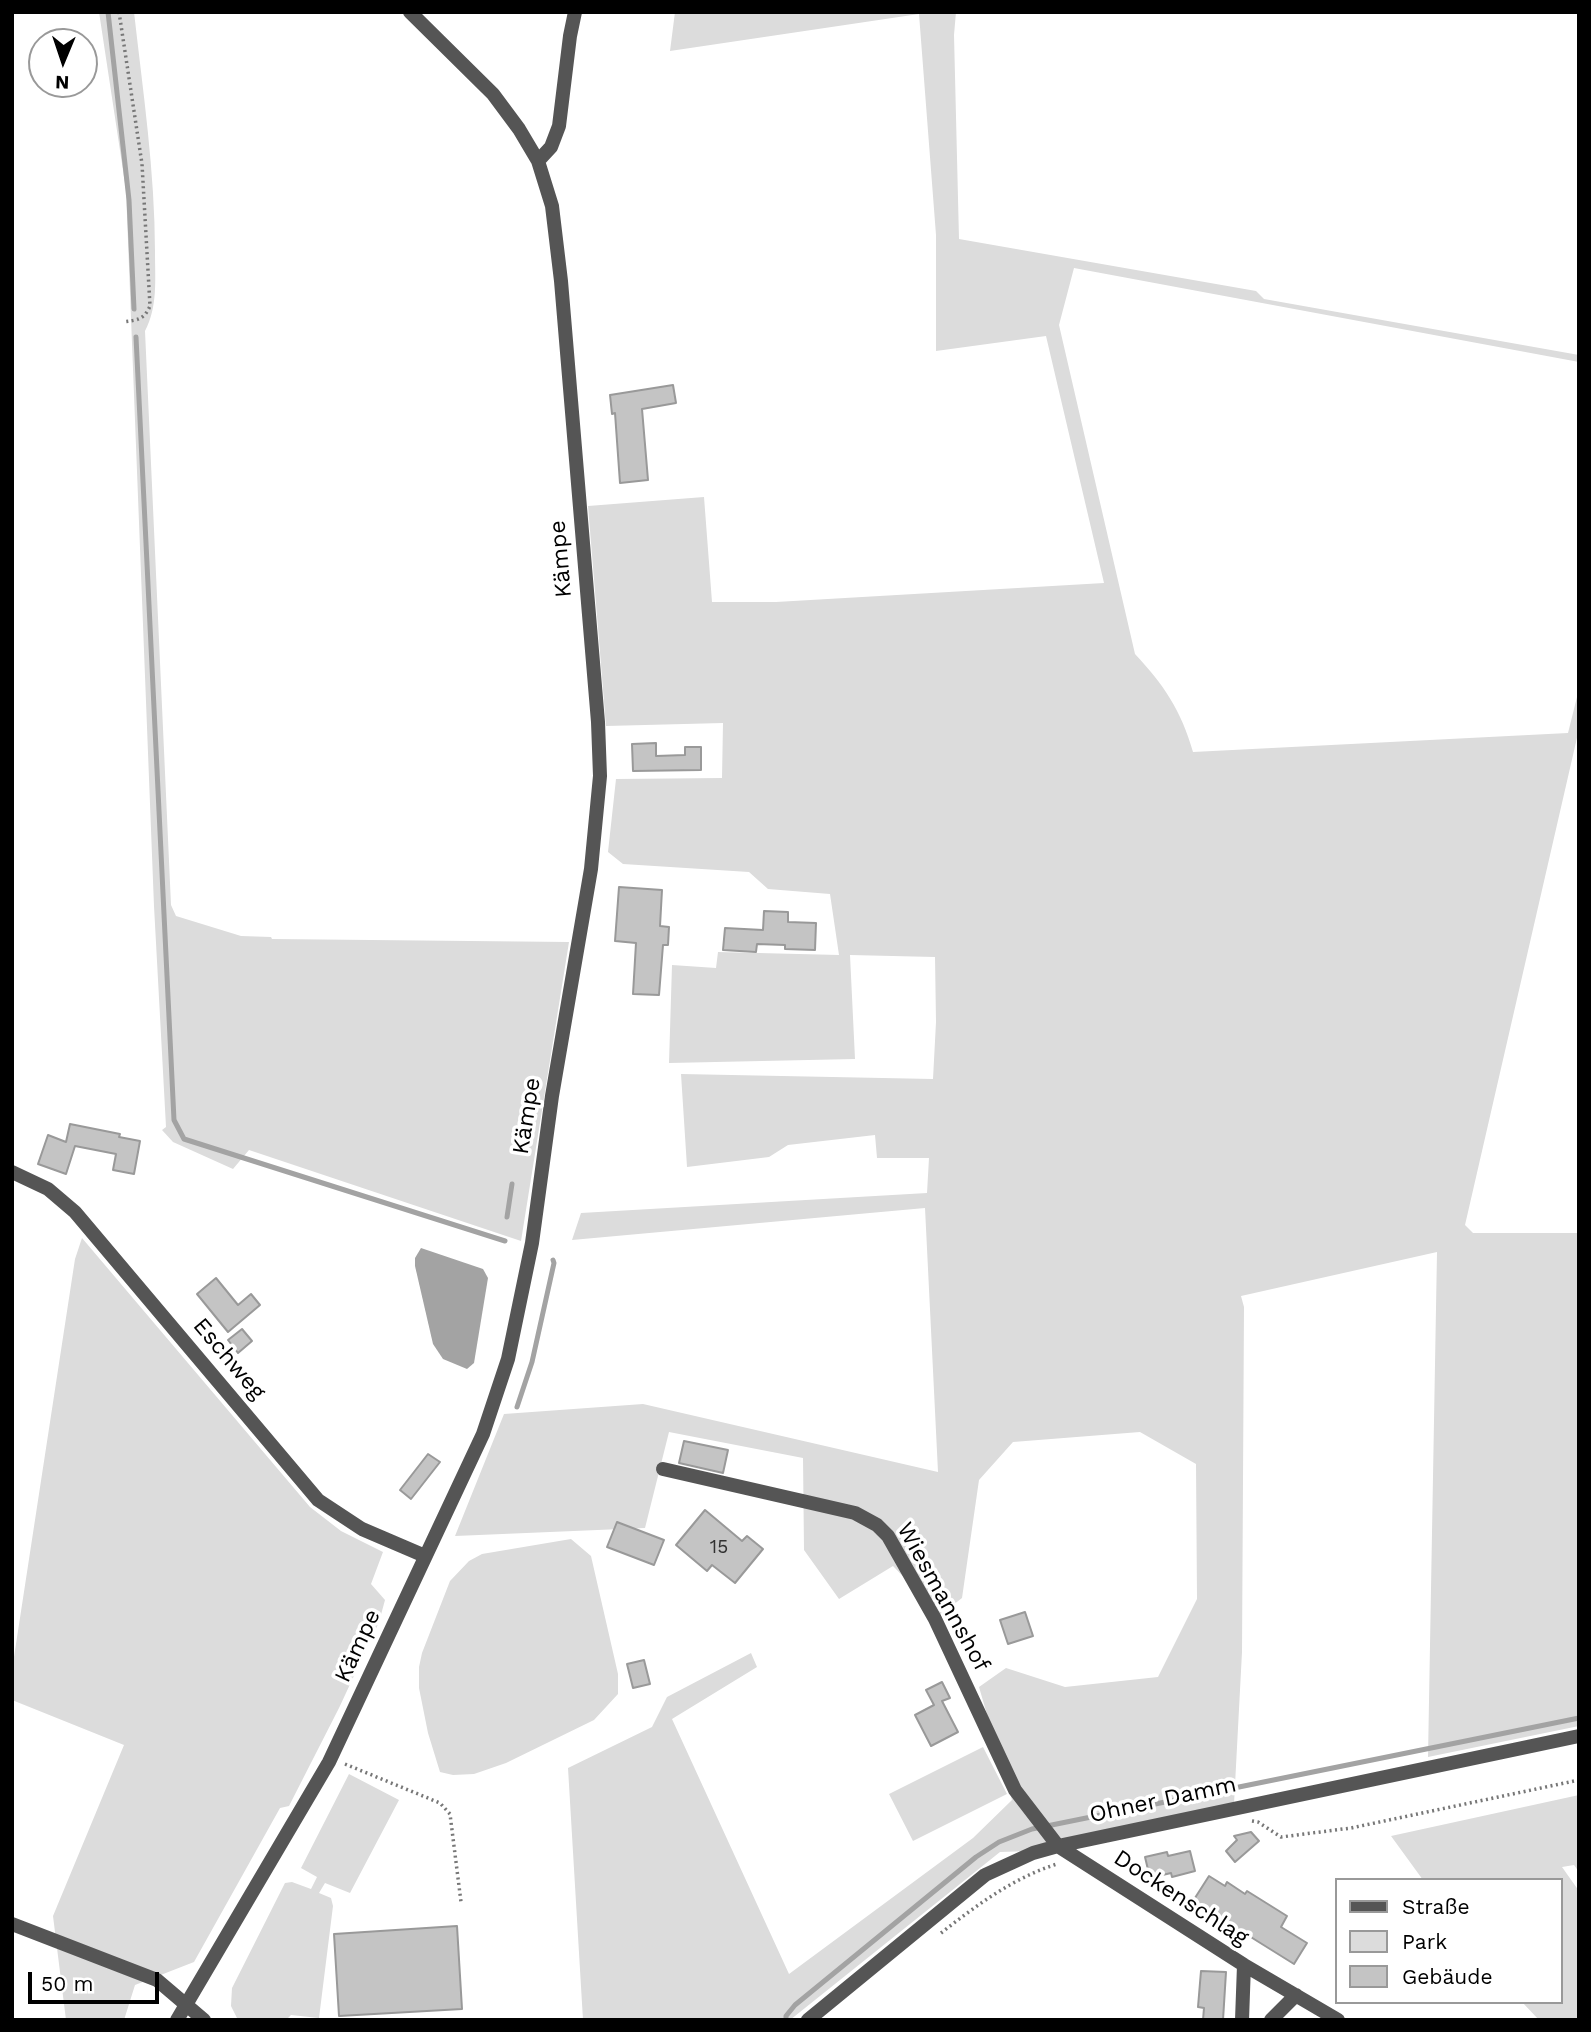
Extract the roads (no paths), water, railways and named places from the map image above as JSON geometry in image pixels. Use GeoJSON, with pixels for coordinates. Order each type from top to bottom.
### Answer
{"type":"FeatureCollection","features":[{"type":"Feature","properties":{"kind":"street","name":"Kämpe"},"geometry":{"type":"LineString","coordinates":[[177,2020],[331,1758],[484,1434],[508,1359],[531,1243],[552,1096],[591,869],[600,776],[598,722],[561,281],[552,206],[538,161],[519,129],[493,94],[410,12]]}},
{"type":"Feature","properties":{"kind":"street"},"geometry":{"type":"LineString","coordinates":[[538,161],[551,147],[559,126],[575,12]]}},
{"type":"Feature","properties":{"kind":"street","name":"Eschweg"},"geometry":{"type":"LineString","coordinates":[[12,1172],[48,1189],[75,1212],[318,1500],[362,1529],[425,1556]]}},
{"type":"Feature","properties":{"kind":"street","name":"Wiesmannshof"},"geometry":{"type":"LineString","coordinates":[[663,1469],[855,1513],[877,1525],[888,1536],[934,1619],[1015,1790],[1058,1846]]}},
{"type":"Feature","properties":{"kind":"street","name":"Ohner Damm"},"geometry":{"type":"LineString","coordinates":[[808,2020],[985,1875],[1032,1853],[1579,1736]]}},
{"type":"Feature","properties":{"kind":"street","name":"Dockenschlag"},"geometry":{"type":"LineString","coordinates":[[1058,1846],[1244,1965],[1338,2020]]}},
{"type":"Feature","properties":{"kind":"street"},"geometry":{"type":"LineString","coordinates":[[12,1924],[157,1980],[204,2020]]}},
{"type":"Feature","properties":{"kind":"street","name":"Dockenschlag"},"geometry":{"type":"LineString","coordinates":[[1242,2020],[1244,1965]]}},
{"type":"Feature","properties":{"kind":"street"},"geometry":{"type":"LineString","coordinates":[[1271,2020],[1296,1995]]}},
{"type":"Feature","properties":{"kind":"waterway"},"geometry":{"type":"LineString","coordinates":[[108,12],[129,200],[134,309]]}},
{"type":"Feature","properties":{"kind":"waterway"},"geometry":{"type":"LineString","coordinates":[[136,337],[174,1120],[184,1139],[505,1241]]}},
{"type":"Feature","properties":{"kind":"waterway"},"geometry":{"type":"LineString","coordinates":[[507,1217],[512,1184]]}},
{"type":"Feature","properties":{"kind":"waterway"},"geometry":{"type":"LineString","coordinates":[[517,1407],[532,1362],[553,1260]]}},
{"type":"Feature","properties":{"kind":"waterway"},"geometry":{"type":"LineString","coordinates":[[786,2020],[795,2005],[976,1857],[999,1842],[1032,1829],[1579,1718]]}}]}
